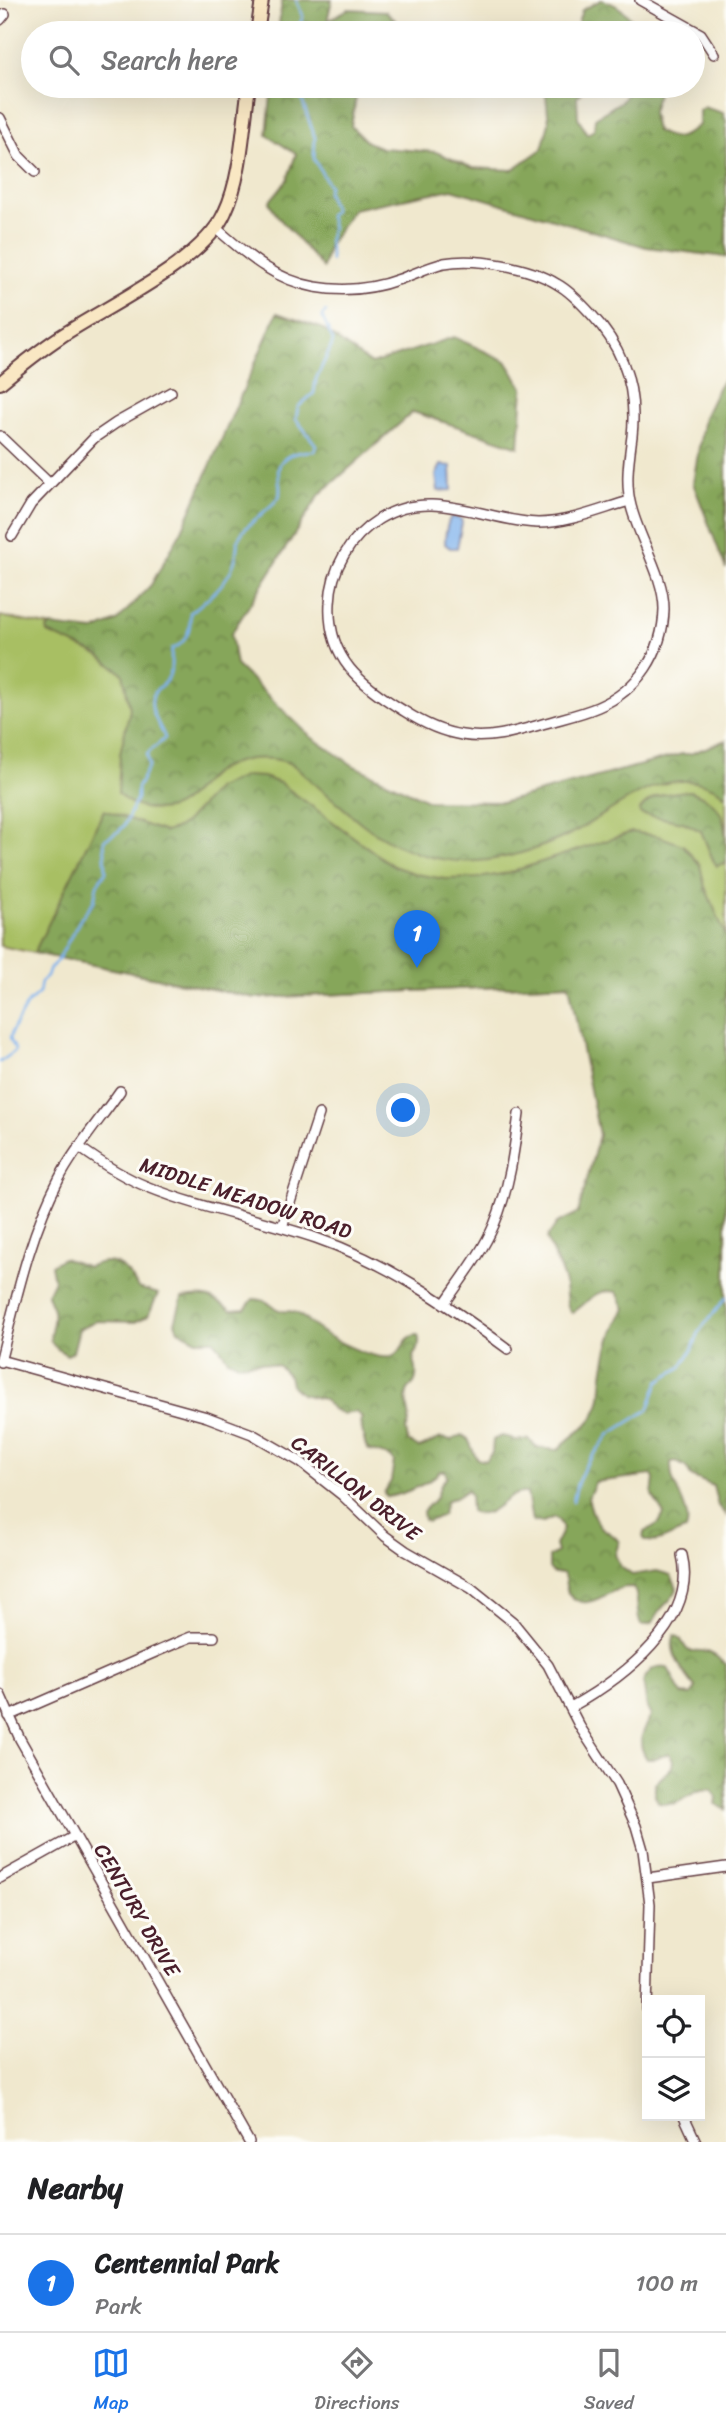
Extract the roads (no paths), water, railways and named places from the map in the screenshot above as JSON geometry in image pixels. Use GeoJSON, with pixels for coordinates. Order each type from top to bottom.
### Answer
{"type":"FeatureCollection","features":[{"type":"Feature","properties":{"kind":"street"},"geometry":{"type":"LineString","coordinates":[[259,21],[262,0]]}},
{"type":"Feature","properties":{"kind":"street"},"geometry":{"type":"LineString","coordinates":[[640,0],[678,21]]}},
{"type":"Feature","properties":{"kind":"street"},"geometry":{"type":"LineString","coordinates":[[705,40],[714,54]]}},
{"type":"Feature","properties":{"kind":"street"},"geometry":{"type":"LineString","coordinates":[[0,383],[61,337],[187,256],[216,228],[232,196],[247,98]]}},
{"type":"Feature","properties":{"kind":"street"},"geometry":{"type":"LineString","coordinates":[[0,118],[19,156],[35,172]]}},
{"type":"Feature","properties":{"kind":"street"},"geometry":{"type":"LineString","coordinates":[[216,228],[264,268],[316,288],[354,289],[376,286],[434,266],[465,261],[542,276],[561,286],[592,315],[615,342],[628,374],[633,415],[627,463],[629,501],[661,587],[664,606],[662,627],[651,662],[638,679],[621,694],[597,708],[506,734],[460,735],[414,718],[381,698],[358,680],[345,662],[334,641],[329,618],[332,582],[348,548],[361,533],[381,518],[400,509],[422,504],[442,504],[541,523],[558,521],[629,501]]}},
{"type":"Feature","properties":{"kind":"street"},"geometry":{"type":"LineString","coordinates":[[12,536],[31,504],[94,438],[171,392]]}},
{"type":"Feature","properties":{"kind":"street"},"geometry":{"type":"LineString","coordinates":[[0,436],[49,483]]}},
{"type":"Feature","properties":{"kind":"street"},"geometry":{"type":"LineString","coordinates":[[0,1361],[34,1235],[60,1176],[120,1091]]}},
{"type":"Feature","properties":{"kind":"street"},"geometry":{"type":"LineString","coordinates":[[282,1227],[319,1114]]}},
{"type":"Feature","properties":{"kind":"street"},"geometry":{"type":"LineString","coordinates":[[445,1303],[481,1250],[502,1206],[513,1160],[519,1114]]}},
{"type":"Feature","properties":{"kind":"street","name":"MIDDLE MEADOW ROAD"},"geometry":{"type":"LineString","coordinates":[[79,1147],[104,1165],[150,1188],[282,1227],[350,1251],[380,1265],[445,1303],[508,1349]]}},
{"type":"Feature","properties":{"kind":"street","name":"CARILLON DRIVE"},"geometry":{"type":"LineString","coordinates":[[0,1361],[207,1418],[252,1434],[282,1451],[342,1495],[385,1536],[406,1551],[492,1603],[530,1641],[548,1665],[628,1806],[643,1850],[648,1878],[650,1934],[648,1995]]}},
{"type":"Feature","properties":{"kind":"street"},"geometry":{"type":"LineString","coordinates":[[570,1707],[611,1682],[638,1661],[653,1644],[683,1595],[686,1571],[682,1555]]}},
{"type":"Feature","properties":{"kind":"street"},"geometry":{"type":"LineString","coordinates":[[9,1716],[191,1637],[214,1637]]}},
{"type":"Feature","properties":{"kind":"street","name":"CENTURY DRIVE"},"geometry":{"type":"LineString","coordinates":[[0,1694],[20,1739],[249,2142]]}},
{"type":"Feature","properties":{"kind":"street"},"geometry":{"type":"LineString","coordinates":[[0,1878],[75,1836]]}},
{"type":"Feature","properties":{"kind":"street"},"geometry":{"type":"LineString","coordinates":[[648,1878],[726,1867]]}},
{"type":"Feature","properties":{"kind":"street"},"geometry":{"type":"LineString","coordinates":[[686,2121],[696,2142]]}},
{"type":"Feature","properties":{"kind":"water"},"geometry":{"type":"Polygon","coordinates":[[[441,465],[451,466],[452,490],[438,491],[436,475],[441,465]]]}},
{"type":"Feature","properties":{"kind":"water"},"geometry":{"type":"Polygon","coordinates":[[[450,518],[461,519],[462,523],[457,548],[450,548],[445,544],[450,518]]]}},
{"type":"Feature","properties":{"kind":"waterway"},"geometry":{"type":"LineString","coordinates":[[296,0],[303,16],[301,21]]}},
{"type":"Feature","properties":{"kind":"waterway"},"geometry":{"type":"LineString","coordinates":[[302,98],[315,138],[314,159],[329,186],[327,192],[334,210],[329,216],[332,228],[329,238],[331,261]]}},
{"type":"Feature","properties":{"kind":"waterway"},"geometry":{"type":"LineString","coordinates":[[0,1062],[14,1052],[10,1039],[12,1031],[27,1004],[39,993],[41,982],[47,977],[50,968],[58,960],[81,918],[94,901],[97,885],[106,871],[104,840],[124,826],[137,798],[137,788],[149,766],[147,755],[165,738],[152,710],[152,698],[169,676],[172,649],[181,643],[187,634],[190,613],[228,576],[241,534],[279,497],[280,464],[286,457],[314,451],[316,445],[296,419],[298,407],[314,393],[316,379],[332,345],[333,341],[322,316],[326,312]]}},
{"type":"Feature","properties":{"kind":"waterway"},"geometry":{"type":"LineString","coordinates":[[573,1501],[585,1466],[610,1434],[648,1410],[659,1381],[681,1367],[700,1330],[726,1298]]}},
{"type":"Feature","properties":{"kind":"place","name":"Centennial Park"},"geometry":{"type":"Point","coordinates":[417,968]}}]}
